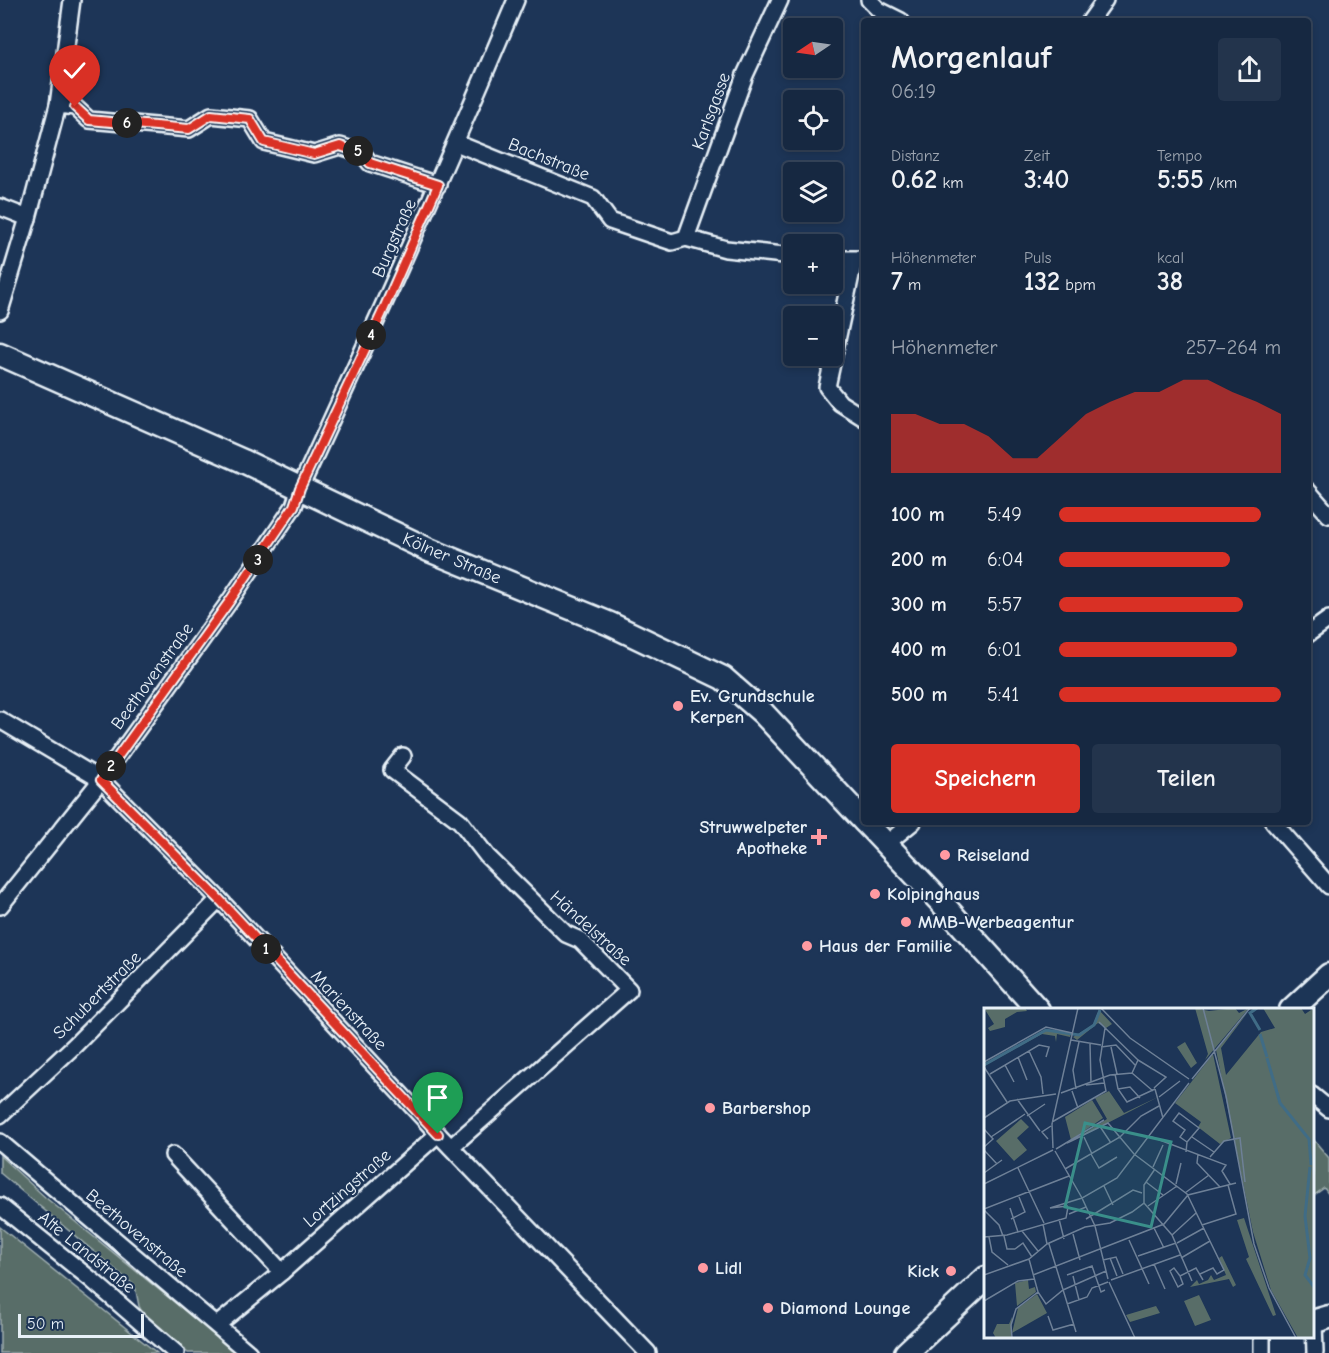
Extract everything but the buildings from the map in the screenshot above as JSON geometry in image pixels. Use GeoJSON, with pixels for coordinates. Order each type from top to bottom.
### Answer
{"type":"FeatureCollection","features":[{"type":"Feature","properties":{"kind":"main road","name":"Kölner Straße"},"geometry":{"type":"LineString","coordinates":[[0,354],[300,488],[429,550],[610,624],[723,678],[763,712],[861,817]]}},
{"type":"Feature","properties":{"kind":"main road","name":"Kölner Straße"},"geometry":{"type":"LineString","coordinates":[[869,825],[1036,1008]]}},
{"type":"Feature","properties":{"kind":"main road"},"geometry":{"type":"LineString","coordinates":[[1293,1008],[1329,975]]}},
{"type":"Feature","properties":{"kind":"main road"},"geometry":{"type":"LineString","coordinates":[[906,1353],[984,1280]]}},
{"type":"Feature","properties":{"kind":"street"},"geometry":{"type":"LineString","coordinates":[[0,311],[58,105],[72,0]]}},
{"type":"Feature","properties":{"kind":"street","name":"Burgstraße"},"geometry":{"type":"LineString","coordinates":[[300,488],[382,313],[516,0]]}},
{"type":"Feature","properties":{"kind":"street","name":"Karlsgasse"},"geometry":{"type":"LineString","coordinates":[[686,238],[745,75],[780,0]]}},
{"type":"Feature","properties":{"kind":"street"},"geometry":{"type":"LineString","coordinates":[[869,0],[879,10],[895,18]]}},
{"type":"Feature","properties":{"kind":"street"},"geometry":{"type":"LineString","coordinates":[[1092,18],[1105,0]]}},
{"type":"Feature","properties":{"kind":"street"},"geometry":{"type":"LineString","coordinates":[[58,105],[75,107],[89,120],[189,129],[211,115],[250,119],[264,142],[314,154],[340,146],[362,153],[370,163],[438,185]]}},
{"type":"Feature","properties":{"kind":"street","name":"Bachstraße"},"geometry":{"type":"LineString","coordinates":[[456,143],[593,198],[610,221],[672,242],[686,238],[726,249],[783,255]]}},
{"type":"Feature","properties":{"kind":"street"},"geometry":{"type":"LineString","coordinates":[[0,207],[28,218]]}},
{"type":"Feature","properties":{"kind":"street"},"geometry":{"type":"LineString","coordinates":[[843,259],[859,260],[827,387],[840,403],[861,416]]}},
{"type":"Feature","properties":{"kind":"street","name":"Beethovenstraße"},"geometry":{"type":"LineString","coordinates":[[0,906],[101,780],[294,506],[300,488]]}},
{"type":"Feature","properties":{"kind":"street"},"geometry":{"type":"LineString","coordinates":[[1311,494],[1327,508]]}},
{"type":"Feature","properties":{"kind":"street"},"geometry":{"type":"LineString","coordinates":[[1311,632],[1329,619]]}},
{"type":"Feature","properties":{"kind":"street","name":"Marienstraße"},"geometry":{"type":"LineString","coordinates":[[0,720],[101,780],[219,899],[438,1134],[648,1353]]}},
{"type":"Feature","properties":{"kind":"street","name":"Händelstraße"},"geometry":{"type":"LineString","coordinates":[[403,756],[392,770],[460,820],[487,856],[566,934],[580,939],[629,990],[451,1147]]}},
{"type":"Feature","properties":{"kind":"street"},"geometry":{"type":"LineString","coordinates":[[886,844],[909,825]]}},
{"type":"Feature","properties":{"kind":"street"},"geometry":{"type":"LineString","coordinates":[[1276,825],[1329,886]]}},
{"type":"Feature","properties":{"kind":"street","name":"Schubertstraße"},"geometry":{"type":"LineString","coordinates":[[0,1115],[75,1045],[219,899]]}},
{"type":"Feature","properties":{"kind":"street"},"geometry":{"type":"LineString","coordinates":[[1314,1097],[1329,1109]]}},
{"type":"Feature","properties":{"kind":"street","name":"Lortzingstraße"},"geometry":{"type":"LineString","coordinates":[[217,1325],[282,1272],[438,1134]]}},
{"type":"Feature","properties":{"kind":"street","name":"Beethovenstraße"},"geometry":{"type":"LineString","coordinates":[[0,1142],[249,1353]]}},
{"type":"Feature","properties":{"kind":"street"},"geometry":{"type":"LineString","coordinates":[[173,1155],[282,1272]]}},
{"type":"Feature","properties":{"kind":"street","name":"Alte Landstraße"},"geometry":{"type":"LineString","coordinates":[[0,1206],[93,1281],[176,1353]]}},
{"type":"Feature","properties":{"kind":"street"},"geometry":{"type":"LineString","coordinates":[[1315,1353],[1318,1320]]}},
{"type":"Feature","properties":{"kind":"green space"},"geometry":{"type":"Polygon","coordinates":[[[1314,1140],[1329,1158],[1329,1195],[1324,1188],[1314,1195],[1314,1140]]]}},
{"type":"Feature","properties":{"kind":"green space"},"geometry":{"type":"Polygon","coordinates":[[[0,1156],[46,1198],[237,1353],[188,1353],[143,1314],[135,1286],[0,1173],[0,1156]]]}},
{"type":"Feature","properties":{"kind":"green space"},"geometry":{"type":"Polygon","coordinates":[[[0,1227],[157,1353],[0,1353],[0,1227]]]}},
{"type":"Feature","properties":{"kind":"place","name":"Ev. Grundschule Kerpen"},"geometry":{"type":"Point","coordinates":[678,706]}},
{"type":"Feature","properties":{"kind":"place","name":"Struwwelpeter Apotheke"},"geometry":{"type":"Point","coordinates":[819,837]}},
{"type":"Feature","properties":{"kind":"place","name":"Reiseland"},"geometry":{"type":"Point","coordinates":[945,855]}},
{"type":"Feature","properties":{"kind":"place","name":"Kolpinghaus"},"geometry":{"type":"Point","coordinates":[875,894]}},
{"type":"Feature","properties":{"kind":"place","name":"MMB-Werbeagentur"},"geometry":{"type":"Point","coordinates":[906,922]}},
{"type":"Feature","properties":{"kind":"place","name":"Haus der Familie"},"geometry":{"type":"Point","coordinates":[807,946]}},
{"type":"Feature","properties":{"kind":"place","name":"Barbershop"},"geometry":{"type":"Point","coordinates":[710,1108]}},
{"type":"Feature","properties":{"kind":"place","name":"Lidl"},"geometry":{"type":"Point","coordinates":[703,1268]}},
{"type":"Feature","properties":{"kind":"place","name":"Kick"},"geometry":{"type":"Point","coordinates":[951,1271]}},
{"type":"Feature","properties":{"kind":"place","name":"Diamond Lounge"},"geometry":{"type":"Point","coordinates":[768,1308]}},
{"type":"Feature","properties":{"kind":"route"},"geometry":{"type":"LineString","coordinates":[[75,107],[89,120],[189,129],[211,115],[250,119],[264,142],[314,154],[340,146],[362,153],[370,163],[438,185],[382,313],[300,488],[294,506],[229,602],[101,780],[219,899],[438,1134]]}}]}
